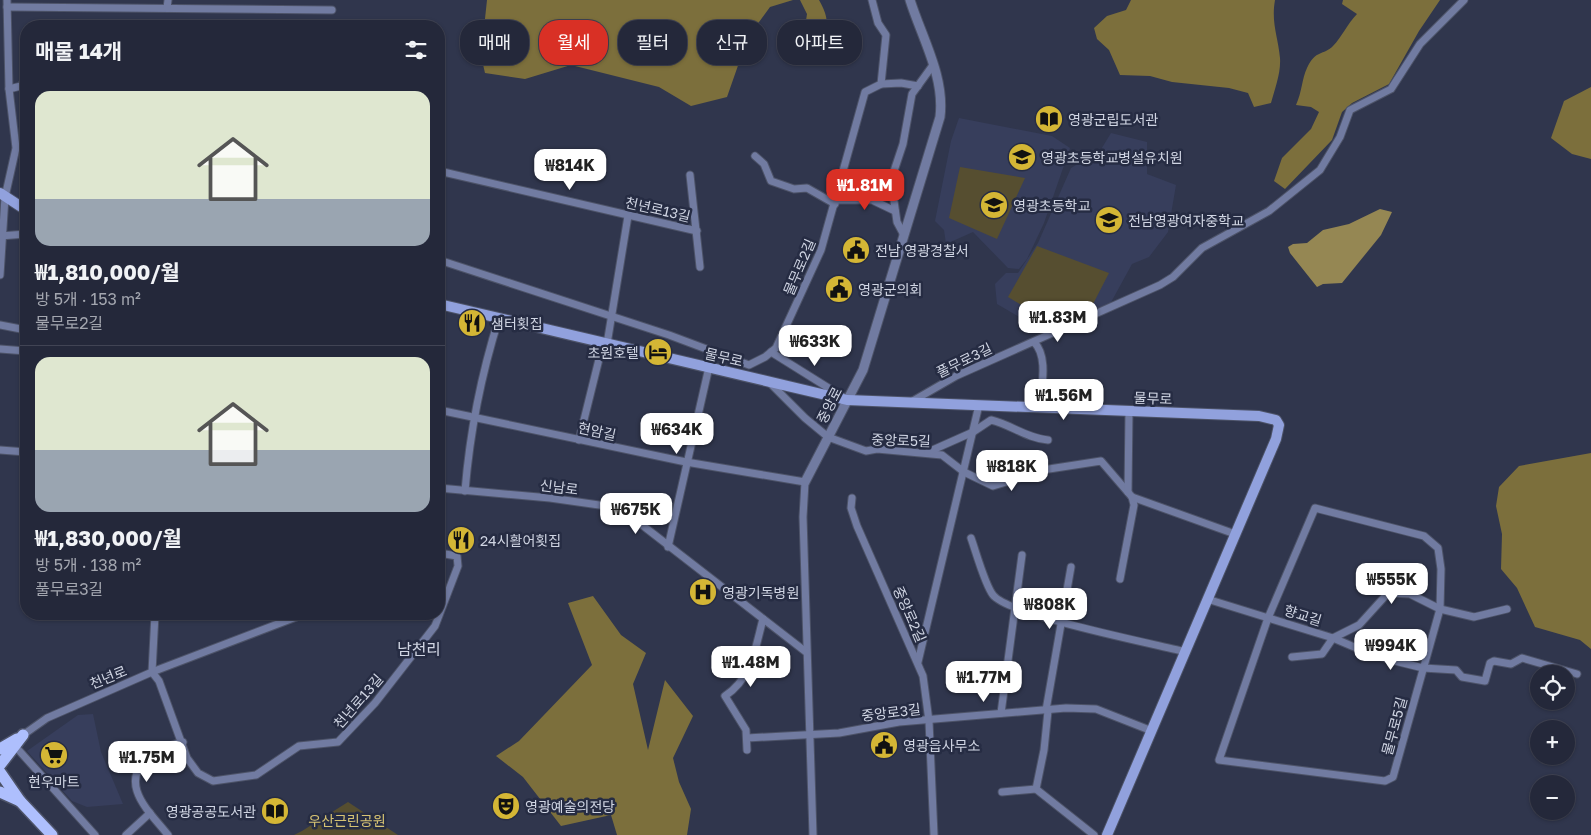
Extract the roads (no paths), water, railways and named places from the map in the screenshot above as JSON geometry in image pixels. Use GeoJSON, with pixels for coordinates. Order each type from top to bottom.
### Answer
{"type":"FeatureCollection","features":[{"type":"Feature","properties":{"kind":"main road"},"geometry":{"type":"LineString","coordinates":[[2,195],[20,206]]}},
{"type":"Feature","properties":{"kind":"main road","name":"물무로"},"geometry":{"type":"LineString","coordinates":[[445,305],[847,400],[1259,416],[1276,420],[1279,425],[1276,439],[1107,835]]}},
{"type":"Feature","properties":{"kind":"main road"},"geometry":{"type":"LineString","coordinates":[[0,765],[23,735]]}},
{"type":"Feature","properties":{"kind":"main road"},"geometry":{"type":"LineString","coordinates":[[0,749],[23,735]]}},
{"type":"Feature","properties":{"kind":"main road"},"geometry":{"type":"LineString","coordinates":[[0,772],[20,801],[52,835]]}},
{"type":"Feature","properties":{"kind":"main road"},"geometry":{"type":"LineString","coordinates":[[0,792],[20,801]]}},
{"type":"Feature","properties":{"kind":"street"},"geometry":{"type":"LineString","coordinates":[[872,0],[878,22],[886,35],[881,84],[918,86]]}},
{"type":"Feature","properties":{"kind":"street","name":"중앙로"},"geometry":{"type":"LineString","coordinates":[[813,835],[802,517],[805,482],[863,370],[940,117],[942,99],[933,65],[910,0]]}},
{"type":"Feature","properties":{"kind":"street","name":"풀무로3길"},"geometry":{"type":"LineString","coordinates":[[911,402],[956,376],[1160,285],[1173,277],[1202,248],[1269,211],[1320,170],[1340,137],[1350,110],[1391,89],[1420,44],[1464,0]]}},
{"type":"Feature","properties":{"kind":"street"},"geometry":{"type":"LineString","coordinates":[[0,275],[2,195],[16,148],[9,89],[7,3],[167,4],[332,10]]}},
{"type":"Feature","properties":{"kind":"street"},"geometry":{"type":"LineString","coordinates":[[904,235],[897,222],[891,180],[903,144],[912,94],[933,65]]}},
{"type":"Feature","properties":{"kind":"street","name":"물무로2길"},"geometry":{"type":"LineString","coordinates":[[445,262],[749,365],[772,352],[784,333],[822,250],[865,92],[881,84]]}},
{"type":"Feature","properties":{"kind":"street"},"geometry":{"type":"LineString","coordinates":[[9,89],[20,86]]}},
{"type":"Feature","properties":{"kind":"street"},"geometry":{"type":"LineString","coordinates":[[755,156],[764,164],[770,181],[794,189],[807,188],[836,202],[872,200],[895,211]]}},
{"type":"Feature","properties":{"kind":"street","name":"천년로13길"},"geometry":{"type":"LineString","coordinates":[[445,172],[697,231]]}},
{"type":"Feature","properties":{"kind":"street","name":"천년로13길"},"geometry":{"type":"LineString","coordinates":[[690,175],[700,267]]}},
{"type":"Feature","properties":{"kind":"street"},"geometry":{"type":"LineString","coordinates":[[579,440],[612,317],[628,216]]}},
{"type":"Feature","properties":{"kind":"street"},"geometry":{"type":"LineString","coordinates":[[1,236],[20,234]]}},
{"type":"Feature","properties":{"kind":"street"},"geometry":{"type":"LineString","coordinates":[[465,491],[473,418],[481,378],[499,318]]}},
{"type":"Feature","properties":{"kind":"street"},"geometry":{"type":"LineString","coordinates":[[0,326],[20,329]]}},
{"type":"Feature","properties":{"kind":"street"},"geometry":{"type":"LineString","coordinates":[[1034,342],[1038,347],[1042,364],[1040,407]]}},
{"type":"Feature","properties":{"kind":"street"},"geometry":{"type":"LineString","coordinates":[[0,349],[20,351]]}},
{"type":"Feature","properties":{"kind":"street"},"geometry":{"type":"LineString","coordinates":[[772,352],[847,400]]}},
{"type":"Feature","properties":{"kind":"street"},"geometry":{"type":"LineString","coordinates":[[668,547],[709,368]]}},
{"type":"Feature","properties":{"kind":"street","name":"중앙로5길"},"geometry":{"type":"LineString","coordinates":[[769,382],[805,418],[828,437],[866,451],[877,449],[928,452],[942,455],[964,472],[993,486],[1049,469],[1101,461],[1130,495]]}},
{"type":"Feature","properties":{"kind":"street"},"geometry":{"type":"LineString","coordinates":[[918,663],[979,405]]}},
{"type":"Feature","properties":{"kind":"street","name":"현암길"},"geometry":{"type":"LineString","coordinates":[[445,411],[686,462],[805,482]]}},
{"type":"Feature","properties":{"kind":"street"},"geometry":{"type":"LineString","coordinates":[[1120,579],[1134,505],[1130,495],[1129,411]]}},
{"type":"Feature","properties":{"kind":"street"},"geometry":{"type":"LineString","coordinates":[[928,452],[973,432],[991,420],[1008,424],[1024,435],[1048,440]]}},
{"type":"Feature","properties":{"kind":"street"},"geometry":{"type":"LineString","coordinates":[[0,450],[20,452]]}},
{"type":"Feature","properties":{"kind":"street","name":"신남로"},"geometry":{"type":"LineString","coordinates":[[445,489],[550,498],[620,508],[806,652]]}},
{"type":"Feature","properties":{"kind":"street"},"geometry":{"type":"LineString","coordinates":[[1130,495],[1235,534]]}},
{"type":"Feature","properties":{"kind":"street","name":"중앙로2길"},"geometry":{"type":"LineString","coordinates":[[852,498],[852,508],[857,526],[924,676],[929,721],[934,835]]}},
{"type":"Feature","properties":{"kind":"street","name":"물무로5길"},"geometry":{"type":"LineString","coordinates":[[1315,508],[1424,536],[1438,548],[1441,569],[1440,609],[1394,777],[1385,782],[1219,760],[1268,618],[1315,508]]}},
{"type":"Feature","properties":{"kind":"street"},"geometry":{"type":"LineString","coordinates":[[971,538],[992,595],[1014,608],[1186,652]]}},
{"type":"Feature","properties":{"kind":"street","name":"천년로13길"},"geometry":{"type":"LineString","coordinates":[[445,554],[457,556],[458,566],[445,600]]}},
{"type":"Feature","properties":{"kind":"street"},"geometry":{"type":"LineString","coordinates":[[1001,713],[1022,555]]}},
{"type":"Feature","properties":{"kind":"street"},"geometry":{"type":"LineString","coordinates":[[1036,789],[1044,750],[1047,710],[1071,567]]}},
{"type":"Feature","properties":{"kind":"street"},"geometry":{"type":"LineString","coordinates":[[1292,657],[1322,654],[1333,638],[1359,625],[1388,593],[1410,594],[1440,609],[1474,617],[1507,609]]}},
{"type":"Feature","properties":{"kind":"street","name":"향교길"},"geometry":{"type":"LineString","coordinates":[[1207,599],[1333,638],[1366,652],[1423,668],[1456,670],[1462,677],[1485,681],[1490,663],[1494,661],[1511,664],[1522,658],[1577,674]]}},
{"type":"Feature","properties":{"kind":"street"},"geometry":{"type":"LineString","coordinates":[[747,750],[746,730],[725,696],[743,681],[751,667],[763,619]]}},
{"type":"Feature","properties":{"kind":"street"},"geometry":{"type":"LineString","coordinates":[[156,620],[152,672],[288,620]]}},
{"type":"Feature","properties":{"kind":"street","name":"천년로13길"},"geometry":{"type":"LineString","coordinates":[[152,672],[159,681],[183,742],[187,758],[198,773],[213,781],[256,775],[299,746],[338,742],[375,703],[435,626],[437,620]]}},
{"type":"Feature","properties":{"kind":"street","name":"천년로"},"geometry":{"type":"LineString","coordinates":[[23,735],[47,718],[152,672]]}},
{"type":"Feature","properties":{"kind":"street","name":"중앙로3길"},"geometry":{"type":"LineString","coordinates":[[747,738],[839,733],[899,722],[929,721],[1066,708],[1096,709],[1152,731]]}},
{"type":"Feature","properties":{"kind":"street"},"geometry":{"type":"LineString","coordinates":[[168,835],[150,813],[137,791],[136,773],[144,761],[165,746],[183,742]]}},
{"type":"Feature","properties":{"kind":"street"},"geometry":{"type":"LineString","coordinates":[[15,746],[95,835]]}},
{"type":"Feature","properties":{"kind":"street"},"geometry":{"type":"LineString","coordinates":[[1002,792],[1036,789],[1094,835]]}},
{"type":"Feature","properties":{"kind":"street"},"geometry":{"type":"LineString","coordinates":[[126,835],[150,813]]}},
{"type":"Feature","properties":{"kind":"place","name":"영광군립도서관"},"geometry":{"type":"Point","coordinates":[1049,119]}},
{"type":"Feature","properties":{"kind":"place","name":"영광초등학교병설유치원"},"geometry":{"type":"Point","coordinates":[1022,157]}},
{"type":"Feature","properties":{"kind":"place","name":"영광초등학교"},"geometry":{"type":"Point","coordinates":[994,205]}},
{"type":"Feature","properties":{"kind":"place","name":"전남영광여자중학교"},"geometry":{"type":"Point","coordinates":[1109,220]}},
{"type":"Feature","properties":{"kind":"place","name":"전남 영광경찰서"},"geometry":{"type":"Point","coordinates":[856,250]}},
{"type":"Feature","properties":{"kind":"place","name":"영광군의회"},"geometry":{"type":"Point","coordinates":[839,289]}},
{"type":"Feature","properties":{"kind":"place","name":"샘터횟집"},"geometry":{"type":"Point","coordinates":[472,323]}},
{"type":"Feature","properties":{"kind":"place","name":"초원호텔"},"geometry":{"type":"Point","coordinates":[658,352]}},
{"type":"Feature","properties":{"kind":"place","name":"24시활어횟집"},"geometry":{"type":"Point","coordinates":[461,540]}},
{"type":"Feature","properties":{"kind":"place","name":"영광기독병원"},"geometry":{"type":"Point","coordinates":[703,592]}},
{"type":"Feature","properties":{"kind":"place","name":"영광읍사무소"},"geometry":{"type":"Point","coordinates":[884,745]}},
{"type":"Feature","properties":{"kind":"place","name":"현우마트"},"geometry":{"type":"Point","coordinates":[54,755]}},
{"type":"Feature","properties":{"kind":"place","name":"영광예술의전당"},"geometry":{"type":"Point","coordinates":[506,806]}},
{"type":"Feature","properties":{"kind":"place","name":"영광공공도서관"},"geometry":{"type":"Point","coordinates":[275,811]}},
{"type":"Feature","properties":{"kind":"district","name":"남천리"},"geometry":{"type":"Point","coordinates":[419,649]}},
{"type":"Feature","properties":{"kind":"park label","name":"우산근린공원"},"geometry":{"type":"Point","coordinates":[347,820]}}]}
